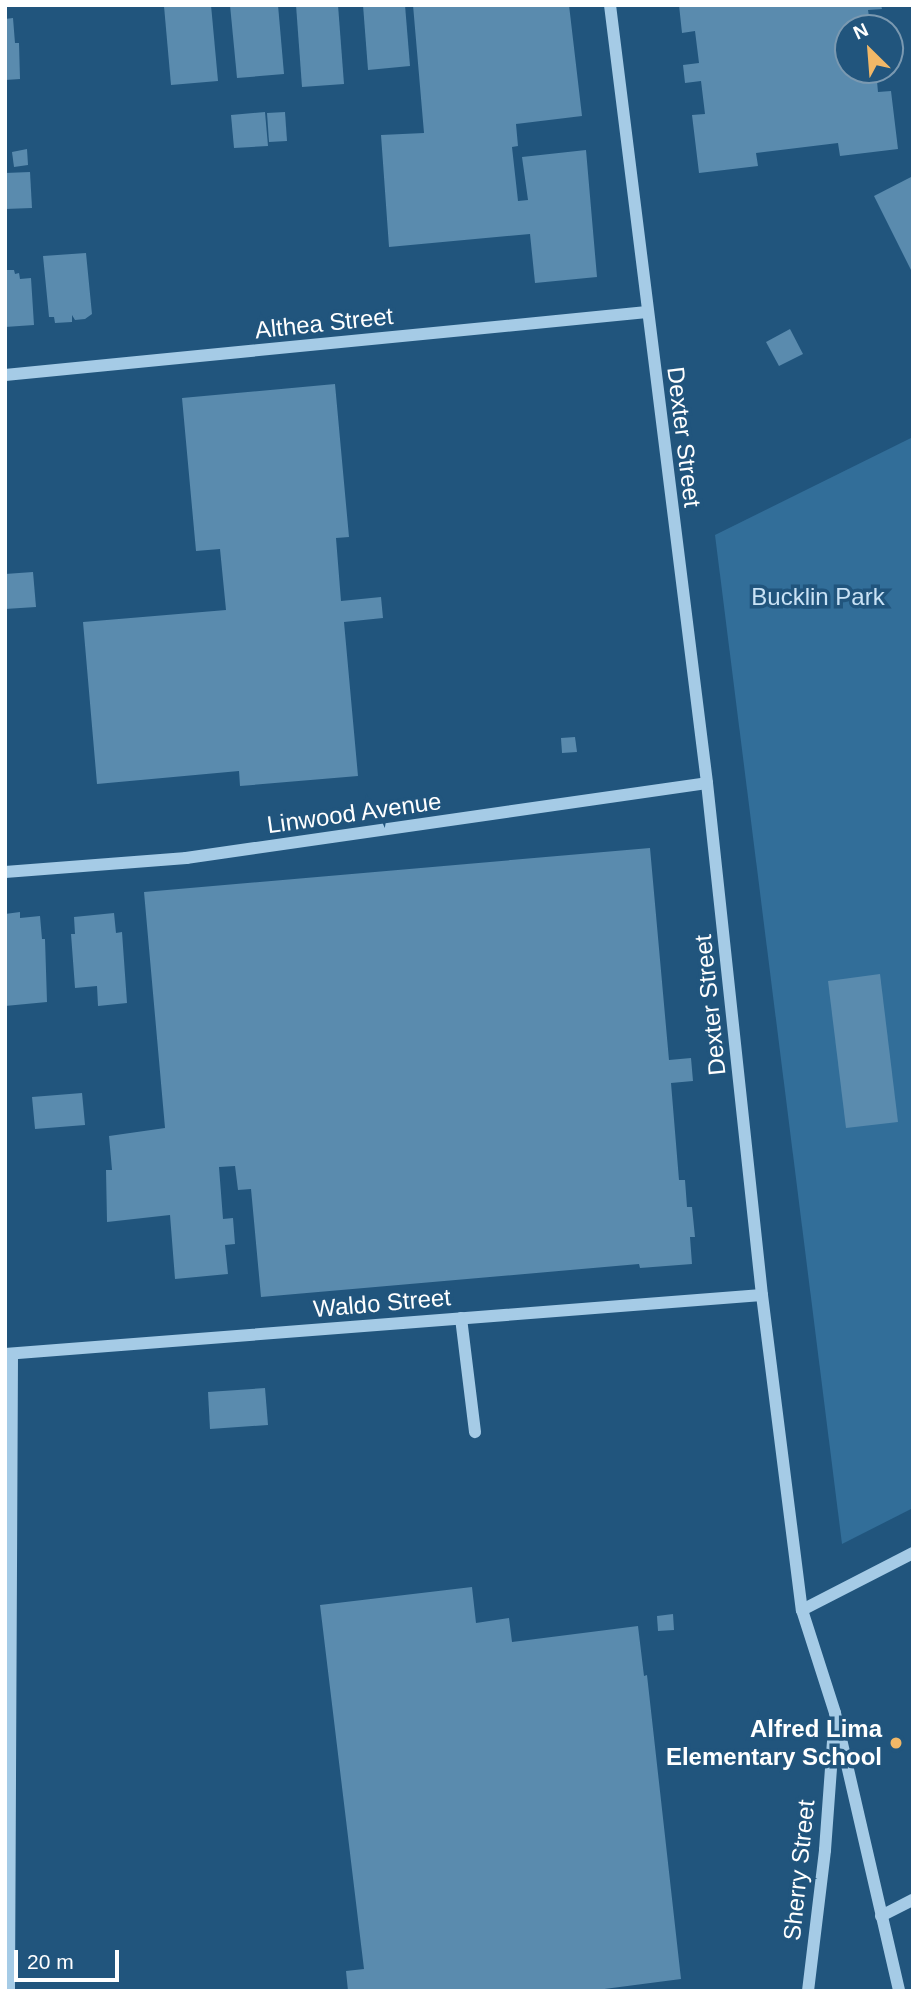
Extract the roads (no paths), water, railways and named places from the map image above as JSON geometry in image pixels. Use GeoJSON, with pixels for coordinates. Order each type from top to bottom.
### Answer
{"type":"FeatureCollection","features":[{"type":"Feature","properties":{"kind":"street","name":"Dexter Street"},"geometry":{"type":"LineString","coordinates":[[610,5],[707,783],[762,1295],[802,1610],[835,1713],[898,1991]]}},
{"type":"Feature","properties":{"kind":"street","name":"Althea Street"},"geometry":{"type":"LineString","coordinates":[[5,375],[647,312]]}},
{"type":"Feature","properties":{"kind":"street","name":"Linwood Avenue"},"geometry":{"type":"LineString","coordinates":[[5,872],[187,858],[707,783]]}},
{"type":"Feature","properties":{"kind":"street","name":"Waldo Street"},"geometry":{"type":"LineString","coordinates":[[9,1354],[762,1295]]}},
{"type":"Feature","properties":{"kind":"street"},"geometry":{"type":"LineString","coordinates":[[461,1318],[475,1432]]}},
{"type":"Feature","properties":{"kind":"street"},"geometry":{"type":"LineString","coordinates":[[9,1354],[9,1991]]}},
{"type":"Feature","properties":{"kind":"street"},"geometry":{"type":"LineString","coordinates":[[802,1610],[913,1553]]}},
{"type":"Feature","properties":{"kind":"street","name":"Sherry Street"},"geometry":{"type":"LineString","coordinates":[[808,1991],[825,1850],[835,1713]]}},
{"type":"Feature","properties":{"kind":"street"},"geometry":{"type":"LineString","coordinates":[[881,1916],[913,1900]]}},
{"type":"Feature","properties":{"kind":"place","name":"Alfred Lima Elementary School"},"geometry":{"type":"Point","coordinates":[896,1743]}},
{"type":"Feature","properties":{"kind":"park label","name":"Bucklin Park"},"geometry":{"type":"Point","coordinates":[818,597]}}]}
